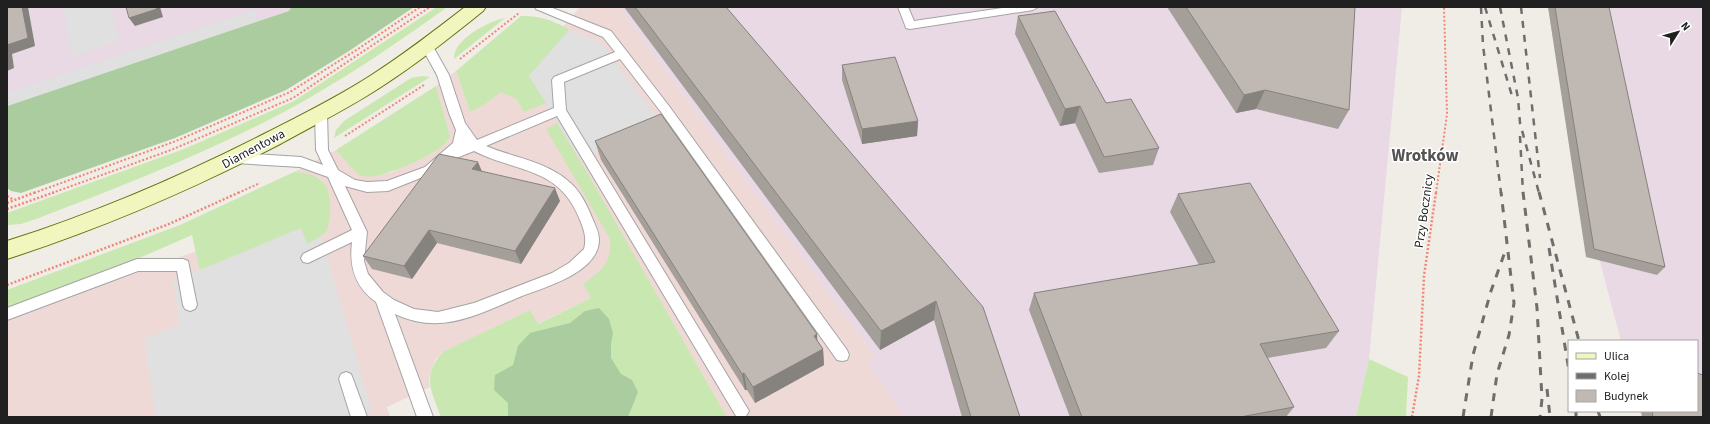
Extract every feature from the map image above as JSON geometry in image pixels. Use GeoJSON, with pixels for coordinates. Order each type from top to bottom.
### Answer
{"type":"FeatureCollection","features":[{"type":"Feature","properties":{"kind":"street","name":"Diamentowa"},"geometry":{"type":"LineString","coordinates":[[7,250],[100,219],[170,190],[236,158],[321,113],[389,73],[427,46],[477,7]]}},
{"type":"Feature","properties":{"kind":"lane"},"geometry":{"type":"LineString","coordinates":[[540,7],[607,34],[665,109],[842,355]]}},
{"type":"Feature","properties":{"kind":"lane"},"geometry":{"type":"LineString","coordinates":[[903,7],[910,25],[1033,7]]}},
{"type":"Feature","properties":{"kind":"lane"},"geometry":{"type":"LineString","coordinates":[[321,113],[322,150],[360,232],[358,264],[364,278],[377,295],[398,309],[419,317],[436,318],[456,315],[559,276],[579,264],[590,252],[592,235],[583,212],[574,195],[560,181],[548,172],[476,146],[462,130],[442,73],[427,46]]}},
{"type":"Feature","properties":{"kind":"lane"},"geometry":{"type":"LineString","coordinates":[[622,54],[558,80],[560,110],[741,411]]}},
{"type":"Feature","properties":{"kind":"lane"},"geometry":{"type":"LineString","coordinates":[[445,158],[560,110]]}},
{"type":"Feature","properties":{"kind":"lane"},"geometry":{"type":"LineString","coordinates":[[236,158],[301,162],[334,174],[352,184],[367,187],[388,186],[430,170],[445,158],[458,144],[462,130]]}},
{"type":"Feature","properties":{"kind":"lane"},"geometry":{"type":"LineString","coordinates":[[308,258],[360,232]]}},
{"type":"Feature","properties":{"kind":"lane"},"geometry":{"type":"LineString","coordinates":[[7,314],[137,265],[183,265],[190,305]]}},
{"type":"Feature","properties":{"kind":"lane"},"geometry":{"type":"LineString","coordinates":[[382,298],[424,417]]}},
{"type":"Feature","properties":{"kind":"lane"},"geometry":{"type":"LineString","coordinates":[[346,379],[359,417]]}},
{"type":"Feature","properties":{"kind":"path"},"geometry":{"type":"LineString","coordinates":[[7,203],[176,141],[290,92],[358,49],[420,7]]}},
{"type":"Feature","properties":{"kind":"path"},"geometry":{"type":"LineString","coordinates":[[7,209],[171,150],[293,98],[430,7]]}},
{"type":"Feature","properties":{"kind":"path","name":"Przy Bocznicy"},"geometry":{"type":"LineString","coordinates":[[1412,417],[1418,376],[1424,276],[1447,114],[1444,7]]}},
{"type":"Feature","properties":{"kind":"path"},"geometry":{"type":"LineString","coordinates":[[7,196],[14,200]]}},
{"type":"Feature","properties":{"kind":"shaded area"},"geometry":{"type":"Polygon","coordinates":[[[7,7],[291,7],[289,11],[7,106],[7,7]]]}},
{"type":"Feature","properties":{"kind":"shaded area"},"geometry":{"type":"Polygon","coordinates":[[[63,7],[111,7],[119,41],[72,56],[63,7]]]}},
{"type":"Feature","properties":{"kind":"shaded area"},"geometry":{"type":"Polygon","coordinates":[[[580,7],[619,7],[876,358],[910,417],[727,417],[633,254],[583,284],[591,298],[537,324],[530,310],[444,351],[435,360],[429,378],[430,387],[387,407],[390,417],[7,417],[7,318],[319,208],[328,224],[330,196],[324,183],[319,178],[304,173],[294,172],[336,150],[360,175],[390,173],[433,153],[444,144],[450,136],[436,86],[456,71],[470,112],[481,107],[501,91],[516,99],[524,112],[542,105],[544,107],[522,74],[580,7]]]}},
{"type":"Feature","properties":{"kind":"shaded area"},"geometry":{"type":"Polygon","coordinates":[[[619,7],[1402,7],[1369,359],[1356,417],[905,417],[866,363],[876,358],[619,7]]]}},
{"type":"Feature","properties":{"kind":"shaded area"},"geometry":{"type":"Polygon","coordinates":[[[1548,7],[1703,7],[1703,417],[1641,417],[1640,412],[1698,412],[1698,340],[1621,340],[1574,164],[1548,7]]]}},
{"type":"Feature","properties":{"kind":"shaded area"},"geometry":{"type":"Polygon","coordinates":[[[254,10],[258,21],[7,106],[7,93],[254,10]]]}},
{"type":"Feature","properties":{"kind":"shaded area"},"geometry":{"type":"Polygon","coordinates":[[[569,30],[601,43],[662,124],[580,159],[529,76],[569,30]]]}},
{"type":"Feature","properties":{"kind":"shaded area"},"geometry":{"type":"Polygon","coordinates":[[[301,228],[307,244],[321,236],[372,411],[360,417],[156,417],[144,339],[180,324],[173,281],[301,228]]]}},
{"type":"Feature","properties":{"kind":"green space"},"geometry":{"type":"Polygon","coordinates":[[[291,7],[414,7],[349,51],[286,90],[175,138],[21,193],[11,191],[7,188],[7,106],[289,11],[291,7]]]}},
{"type":"Feature","properties":{"kind":"green space"},"geometry":{"type":"Polygon","coordinates":[[[437,7],[447,7],[388,49],[284,112],[193,156],[99,195],[21,224],[7,225],[7,213],[184,149],[294,101],[437,7]]]}},
{"type":"Feature","properties":{"kind":"green space"},"geometry":{"type":"Polygon","coordinates":[[[521,16],[534,16],[546,19],[569,30],[529,76],[547,103],[524,112],[516,99],[501,92],[481,107],[470,112],[456,71],[521,16]]]}},
{"type":"Feature","properties":{"kind":"green space"},"geometry":{"type":"Polygon","coordinates":[[[505,18],[454,59],[455,52],[465,38],[481,27],[505,18]]]}},
{"type":"Feature","properties":{"kind":"green space"},"geometry":{"type":"Polygon","coordinates":[[[422,76],[430,77],[334,138],[336,130],[344,121],[411,78],[422,76]]]}},
{"type":"Feature","properties":{"kind":"green space"},"geometry":{"type":"Polygon","coordinates":[[[436,86],[450,136],[443,146],[434,152],[402,168],[369,177],[359,175],[336,150],[436,86]]]}},
{"type":"Feature","properties":{"kind":"green space"},"geometry":{"type":"Polygon","coordinates":[[[557,123],[585,169],[727,417],[441,417],[431,391],[430,375],[432,368],[444,351],[530,310],[538,324],[591,298],[583,284],[600,271],[607,261],[610,248],[610,239],[546,129],[557,123]]]}},
{"type":"Feature","properties":{"kind":"green space"},"geometry":{"type":"Polygon","coordinates":[[[294,172],[317,177],[328,190],[330,199],[327,231],[315,241],[307,245],[301,228],[200,271],[192,235],[101,274],[7,307],[7,290],[180,225],[294,172]]]}},
{"type":"Feature","properties":{"kind":"green space"},"geometry":{"type":"Polygon","coordinates":[[[599,308],[609,319],[613,333],[611,358],[621,374],[632,380],[638,392],[628,417],[508,417],[508,403],[494,390],[495,375],[513,365],[518,346],[530,333],[570,323],[585,311],[599,308]]]}},
{"type":"Feature","properties":{"kind":"green space"},"geometry":{"type":"Polygon","coordinates":[[[1369,359],[1408,377],[1406,417],[1356,417],[1369,359]]]}},
{"type":"Feature","properties":{"kind":"building"},"geometry":{"type":"Polygon","coordinates":[[[7,7],[22,7],[28,38],[7,45],[7,7]]]}},
{"type":"Feature","properties":{"kind":"building"},"geometry":{"type":"Polygon","coordinates":[[[126,7],[156,7],[157,9],[129,18],[126,7]]]}},
{"type":"Feature","properties":{"kind":"building"},"geometry":{"type":"Polygon","coordinates":[[[635,7],[726,7],[983,307],[1020,417],[971,417],[936,301],[881,331],[635,7]]]}},
{"type":"Feature","properties":{"kind":"building"},"geometry":{"type":"Polygon","coordinates":[[[1186,7],[1355,7],[1349,110],[1265,90],[1244,95],[1186,7]]]}},
{"type":"Feature","properties":{"kind":"building"},"geometry":{"type":"Polygon","coordinates":[[[1555,7],[1609,7],[1665,267],[1594,249],[1555,7]]]}},
{"type":"Feature","properties":{"kind":"building"},"geometry":{"type":"Polygon","coordinates":[[[1055,11],[1106,103],[1131,99],[1159,148],[1104,157],[1080,106],[1065,109],[1018,16],[1055,11]]]}},
{"type":"Feature","properties":{"kind":"building"},"geometry":{"type":"Polygon","coordinates":[[[895,57],[918,121],[862,129],[842,65],[895,57]]]}},
{"type":"Feature","properties":{"kind":"building"},"geometry":{"type":"Polygon","coordinates":[[[661,114],[817,334],[814,336],[823,349],[753,387],[744,373],[742,374],[595,141],[661,114]]]}},
{"type":"Feature","properties":{"kind":"building"},"geometry":{"type":"Polygon","coordinates":[[[439,154],[478,162],[472,169],[555,188],[515,251],[429,230],[404,266],[363,256],[439,154]]]}},
{"type":"Feature","properties":{"kind":"building"},"geometry":{"type":"Polygon","coordinates":[[[1250,183],[1339,331],[1260,344],[1294,407],[1240,417],[1082,417],[1034,293],[1215,262],[1178,194],[1250,183]]]}},
{"type":"Feature","properties":{"kind":"building"},"geometry":{"type":"Polygon","coordinates":[[[1698,373],[1703,375],[1703,417],[1653,417],[1652,412],[1698,412],[1698,373]]]}},
{"type":"Feature","properties":{"kind":"railway"},"geometry":{"type":"LineString","coordinates":[[1481,7],[1483,45],[1501,193]]}},
{"type":"Feature","properties":{"kind":"railway"},"geometry":{"type":"LineString","coordinates":[[1485,7],[1513,99]]}},
{"type":"Feature","properties":{"kind":"railway"},"geometry":{"type":"LineString","coordinates":[[1500,7],[1518,98],[1520,123],[1539,193]]}},
{"type":"Feature","properties":{"kind":"railway"},"geometry":{"type":"LineString","coordinates":[[1521,7],[1540,178]]}},
{"type":"Feature","properties":{"kind":"railway"},"geometry":{"type":"LineString","coordinates":[[1520,136],[1523,193]]}},
{"type":"Feature","properties":{"kind":"railway"},"geometry":{"type":"LineString","coordinates":[[1491,417],[1497,374],[1509,335],[1514,303],[1501,192]]}},
{"type":"Feature","properties":{"kind":"railway"},"geometry":{"type":"LineString","coordinates":[[1523,192],[1537,308],[1542,399],[1540,417]]}},
{"type":"Feature","properties":{"kind":"railway"},"geometry":{"type":"LineString","coordinates":[[1539,192],[1579,340]]}},
{"type":"Feature","properties":{"kind":"railway"},"geometry":{"type":"LineString","coordinates":[[1549,248],[1568,365]]}},
{"type":"Feature","properties":{"kind":"railway"},"geometry":{"type":"LineString","coordinates":[[1463,417],[1473,355],[1491,291],[1506,249]]}},
{"type":"Feature","properties":{"kind":"railway"},"geometry":{"type":"LineString","coordinates":[[1547,389],[1550,417]]}},
{"type":"Feature","properties":{"kind":"railway"},"geometry":{"type":"LineString","coordinates":[[1576,412],[1576,417]]}},
{"type":"Feature","properties":{"kind":"railway"},"geometry":{"type":"LineString","coordinates":[[1598,412],[1600,417]]}},
{"type":"Feature","properties":{"kind":"district","name":"Wrotków"},"geometry":{"type":"Point","coordinates":[1425,155]}}]}
